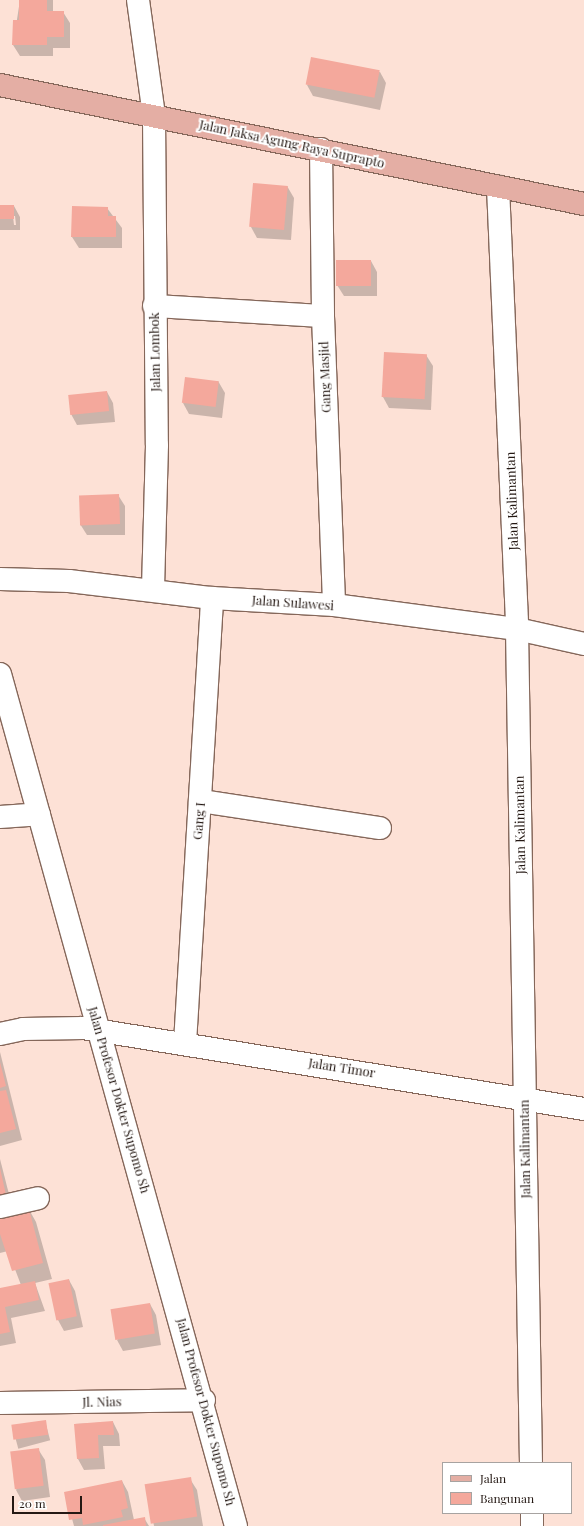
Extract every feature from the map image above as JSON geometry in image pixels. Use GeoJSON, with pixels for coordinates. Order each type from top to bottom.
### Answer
{"type":"FeatureCollection","features":[{"type":"Feature","properties":{"kind":"main road","name":"Jalan Jaksa Agung Raya Suprapto"},"geometry":{"type":"LineString","coordinates":[[0,84],[584,204]]}},
{"type":"Feature","properties":{"kind":"street","name":"Jalan Lombok"},"geometry":{"type":"LineString","coordinates":[[138,0],[154,116],[154,306],[157,445],[153,589]]}},
{"type":"Feature","properties":{"kind":"street","name":"Gang Masjid"},"geometry":{"type":"LineString","coordinates":[[321,149],[323,316],[334,605]]}},
{"type":"Feature","properties":{"kind":"street","name":"Jalan Kalimantan"},"geometry":{"type":"LineString","coordinates":[[498,187],[517,629],[531,1462]]}},
{"type":"Feature","properties":{"kind":"street"},"geometry":{"type":"LineString","coordinates":[[154,306],[323,316]]}},
{"type":"Feature","properties":{"kind":"street","name":"Jalan Sulawesi"},"geometry":{"type":"LineString","coordinates":[[0,579],[153,589],[212,598],[334,605],[517,629],[584,644]]}},
{"type":"Feature","properties":{"kind":"street","name":"Gang I"},"geometry":{"type":"LineString","coordinates":[[185,1043],[201,802],[212,598]]}},
{"type":"Feature","properties":{"kind":"street","name":"Jalan Profesor Dokter Supomo Sh"},"geometry":{"type":"LineString","coordinates":[[0,674],[204,1400],[236,1526]]}},
{"type":"Feature","properties":{"kind":"street"},"geometry":{"type":"LineString","coordinates":[[201,802],[380,828]]}},
{"type":"Feature","properties":{"kind":"street"},"geometry":{"type":"LineString","coordinates":[[6,817],[39,814]]}},
{"type":"Feature","properties":{"kind":"street","name":"Jalan Timor"},"geometry":{"type":"LineString","coordinates":[[0,1034],[32,1028],[100,1030],[524,1097],[584,1109]]}},
{"type":"Feature","properties":{"kind":"street"},"geometry":{"type":"LineString","coordinates":[[0,1207],[38,1198]]}},
{"type":"Feature","properties":{"kind":"street","name":"Jl. Nias"},"geometry":{"type":"LineString","coordinates":[[1,1403],[204,1400]]}},
{"type":"Feature","properties":{"kind":"street"},"geometry":{"type":"LineString","coordinates":[[532,1514],[532,1526]]}},
{"type":"Feature","properties":{"kind":"building"},"geometry":{"type":"Polygon","coordinates":[[[19,0],[47,0],[47,11],[64,11],[64,37],[47,37],[47,45],[12,45],[13,20],[19,20],[19,0]]]}},
{"type":"Feature","properties":{"kind":"building"},"geometry":{"type":"Polygon","coordinates":[[[311,57],[380,70],[374,98],[306,84],[311,57]]]}},
{"type":"Feature","properties":{"kind":"building"},"geometry":{"type":"Polygon","coordinates":[[[253,183],[288,186],[284,230],[249,227],[253,183]]]}},
{"type":"Feature","properties":{"kind":"building"},"geometry":{"type":"Polygon","coordinates":[[[0,205],[14,205],[14,219],[0,219],[0,205]]]}},
{"type":"Feature","properties":{"kind":"building"},"geometry":{"type":"Polygon","coordinates":[[[72,206],[108,207],[108,216],[116,216],[116,237],[71,237],[72,206]]]}},
{"type":"Feature","properties":{"kind":"building"},"geometry":{"type":"Polygon","coordinates":[[[336,260],[371,260],[371,286],[336,286],[336,260]]]}},
{"type":"Feature","properties":{"kind":"building"},"geometry":{"type":"Polygon","coordinates":[[[384,352],[427,354],[425,399],[382,397],[384,352]]]}},
{"type":"Feature","properties":{"kind":"building"},"geometry":{"type":"Polygon","coordinates":[[[185,377],[219,381],[216,407],[182,403],[185,377]]]}},
{"type":"Feature","properties":{"kind":"building"},"geometry":{"type":"Polygon","coordinates":[[[107,391],[109,411],[70,415],[68,395],[107,391]]]}},
{"type":"Feature","properties":{"kind":"building"},"geometry":{"type":"Polygon","coordinates":[[[119,494],[120,524],[80,525],[79,495],[119,494]]]}},
{"type":"Feature","properties":{"kind":"building"},"geometry":{"type":"Polygon","coordinates":[[[0,1062],[6,1086],[0,1088],[0,1062]]]}},
{"type":"Feature","properties":{"kind":"building"},"geometry":{"type":"Polygon","coordinates":[[[6,1090],[16,1129],[0,1133],[0,1091],[6,1090]]]}},
{"type":"Feature","properties":{"kind":"building"},"geometry":{"type":"Polygon","coordinates":[[[0,1168],[6,1195],[0,1196],[0,1168]]]}},
{"type":"Feature","properties":{"kind":"building"},"geometry":{"type":"Polygon","coordinates":[[[28,1205],[43,1263],[12,1271],[0,1234],[0,1212],[28,1205]]]}},
{"type":"Feature","properties":{"kind":"building"},"geometry":{"type":"Polygon","coordinates":[[[69,1279],[77,1316],[56,1321],[48,1283],[69,1279]]]}},
{"type":"Feature","properties":{"kind":"building"},"geometry":{"type":"Polygon","coordinates":[[[35,1281],[39,1300],[5,1307],[10,1332],[0,1334],[0,1288],[35,1281]]]}},
{"type":"Feature","properties":{"kind":"building"},"geometry":{"type":"Polygon","coordinates":[[[150,1303],[155,1334],[115,1340],[110,1309],[150,1303]]]}},
{"type":"Feature","properties":{"kind":"building"},"geometry":{"type":"Polygon","coordinates":[[[46,1420],[48,1435],[13,1440],[11,1425],[46,1420]]]}},
{"type":"Feature","properties":{"kind":"building"},"geometry":{"type":"Polygon","coordinates":[[[113,1421],[114,1435],[98,1435],[99,1458],[77,1459],[74,1424],[113,1421]]]}},
{"type":"Feature","properties":{"kind":"building"},"geometry":{"type":"Polygon","coordinates":[[[39,1448],[44,1486],[15,1489],[10,1452],[39,1448]]]}},
{"type":"Feature","properties":{"kind":"building"},"geometry":{"type":"Polygon","coordinates":[[[191,1477],[197,1517],[151,1524],[145,1484],[191,1477]]]}},
{"type":"Feature","properties":{"kind":"building"},"geometry":{"type":"Polygon","coordinates":[[[122,1480],[128,1508],[121,1510],[123,1517],[83,1525],[82,1518],[69,1520],[64,1492],[122,1480]]]}},
{"type":"Feature","properties":{"kind":"building"},"geometry":{"type":"Polygon","coordinates":[[[145,1517],[146,1526],[103,1526],[103,1525],[145,1517]]]}}]}
